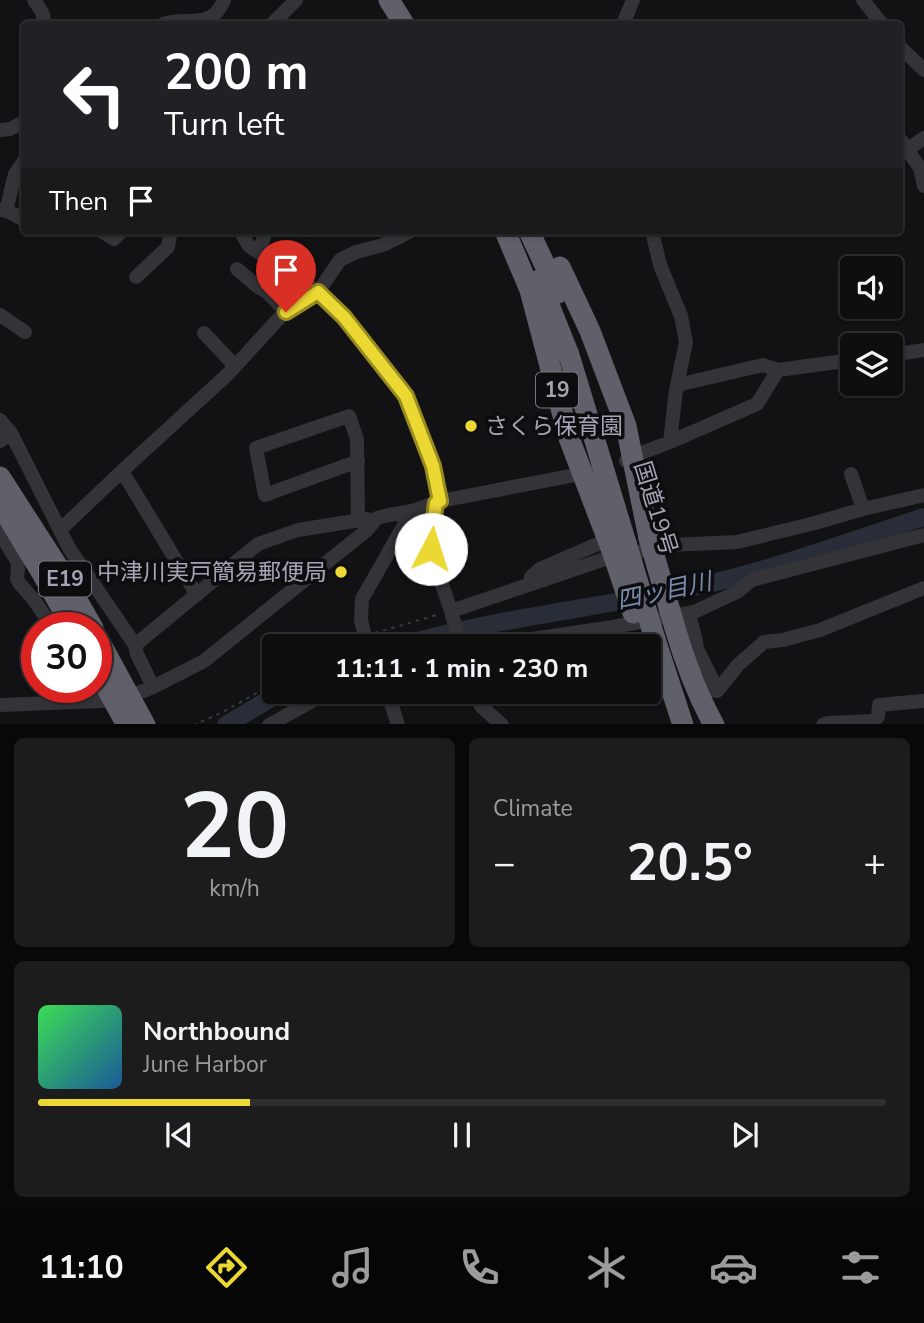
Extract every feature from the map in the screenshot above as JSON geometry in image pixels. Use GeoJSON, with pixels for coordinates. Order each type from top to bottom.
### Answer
{"type":"FeatureCollection","features":[{"type":"Feature","properties":{"kind":"highway"},"geometry":{"type":"LineString","coordinates":[[389,0],[402,21]]}},
{"type":"Feature","properties":{"kind":"highway"},"geometry":{"type":"LineString","coordinates":[[404,0],[417,21]]}},
{"type":"Feature","properties":{"kind":"highway","name":"19"},"geometry":{"type":"LineString","coordinates":[[507,235],[530,290],[569,438],[626,542]]}},
{"type":"Feature","properties":{"kind":"highway","name":"国道19号"},"geometry":{"type":"LineString","coordinates":[[518,235],[569,355],[626,542],[697,724]]}},
{"type":"Feature","properties":{"kind":"highway","name":"国道19号"},"geometry":{"type":"LineString","coordinates":[[531,235],[556,288],[587,370],[626,542]]}},
{"type":"Feature","properties":{"kind":"highway","name":"19"},"geometry":{"type":"LineString","coordinates":[[543,235],[590,331],[626,426],[626,542]]}},
{"type":"Feature","properties":{"kind":"highway","name":"E19"},"geometry":{"type":"LineString","coordinates":[[0,477],[66,612]]}},
{"type":"Feature","properties":{"kind":"highway","name":"E19"},"geometry":{"type":"LineString","coordinates":[[0,504],[29,535],[82,612]]}},
{"type":"Feature","properties":{"kind":"highway","name":"19"},"geometry":{"type":"LineString","coordinates":[[661,632],[685,665],[714,724]]}},
{"type":"Feature","properties":{"kind":"highway","name":"国道19号"},"geometry":{"type":"LineString","coordinates":[[661,632],[683,724]]}},
{"type":"Feature","properties":{"kind":"highway"},"geometry":{"type":"LineString","coordinates":[[112,664],[145,724]]}},
{"type":"Feature","properties":{"kind":"highway"},"geometry":{"type":"LineString","coordinates":[[112,697],[127,724]]}},
{"type":"Feature","properties":{"kind":"highway"},"geometry":{"type":"LineString","coordinates":[[660,704],[666,724]]}},
{"type":"Feature","properties":{"kind":"street"},"geometry":{"type":"LineString","coordinates":[[34,0],[44,21]]}},
{"type":"Feature","properties":{"kind":"street"},"geometry":{"type":"LineString","coordinates":[[197,21],[210,18],[220,9],[224,0]]}},
{"type":"Feature","properties":{"kind":"street"},"geometry":{"type":"LineString","coordinates":[[275,21],[296,0]]}},
{"type":"Feature","properties":{"kind":"street"},"geometry":{"type":"LineString","coordinates":[[624,21],[633,0]]}},
{"type":"Feature","properties":{"kind":"street"},"geometry":{"type":"LineString","coordinates":[[863,0],[880,21]]}},
{"type":"Feature","properties":{"kind":"street"},"geometry":{"type":"LineString","coordinates":[[903,50],[924,70]]}},
{"type":"Feature","properties":{"kind":"street"},"geometry":{"type":"LineString","coordinates":[[0,130],[21,124]]}},
{"type":"Feature","properties":{"kind":"street"},"geometry":{"type":"LineString","coordinates":[[903,146],[924,138]]}},
{"type":"Feature","properties":{"kind":"street"},"geometry":{"type":"LineString","coordinates":[[903,147],[920,168],[924,186]]}},
{"type":"Feature","properties":{"kind":"street"},"geometry":{"type":"LineString","coordinates":[[21,165],[15,174],[3,210],[21,219]]}},
{"type":"Feature","properties":{"kind":"street"},"geometry":{"type":"LineString","coordinates":[[136,277],[168,247],[170,235]]}},
{"type":"Feature","properties":{"kind":"street"},"geometry":{"type":"LineString","coordinates":[[243,235],[250,246],[318,292],[344,317],[406,396],[433,466],[438,502],[431,549],[458,634]]}},
{"type":"Feature","properties":{"kind":"street"},"geometry":{"type":"LineString","coordinates":[[259,252],[265,235]]}},
{"type":"Feature","properties":{"kind":"street"},"geometry":{"type":"LineString","coordinates":[[60,530],[235,366],[286,312],[318,292],[340,260],[403,235]]}},
{"type":"Feature","properties":{"kind":"street"},"geometry":{"type":"LineString","coordinates":[[653,235],[660,265],[681,316],[686,342],[670,442]]}},
{"type":"Feature","properties":{"kind":"street"},"geometry":{"type":"LineString","coordinates":[[237,269],[267,292],[286,312]]}},
{"type":"Feature","properties":{"kind":"street"},"geometry":{"type":"LineString","coordinates":[[0,315],[25,332]]}},
{"type":"Feature","properties":{"kind":"street"},"geometry":{"type":"LineString","coordinates":[[204,333],[235,366]]}},
{"type":"Feature","properties":{"kind":"street"},"geometry":{"type":"LineString","coordinates":[[903,353],[924,350]]}},
{"type":"Feature","properties":{"kind":"street"},"geometry":{"type":"LineString","coordinates":[[677,385],[763,365],[778,370],[840,362]]}},
{"type":"Feature","properties":{"kind":"street"},"geometry":{"type":"LineString","coordinates":[[627,460],[757,404],[778,370]]}},
{"type":"Feature","properties":{"kind":"street"},"geometry":{"type":"LineString","coordinates":[[358,461],[265,495],[256,448],[349,416],[357,439],[358,461],[358,521]]}},
{"type":"Feature","properties":{"kind":"street"},"geometry":{"type":"LineString","coordinates":[[0,420],[5,438],[69,548],[135,645],[153,687]]}},
{"type":"Feature","properties":{"kind":"street"},"geometry":{"type":"LineString","coordinates":[[122,471],[197,595]]}},
{"type":"Feature","properties":{"kind":"street"},"geometry":{"type":"LineString","coordinates":[[135,645],[258,544],[298,530],[377,518],[412,511],[438,502],[588,473]]}},
{"type":"Feature","properties":{"kind":"street"},"geometry":{"type":"LineString","coordinates":[[851,474],[863,509]]}},
{"type":"Feature","properties":{"kind":"street"},"geometry":{"type":"LineString","coordinates":[[452,612],[602,560],[668,545],[737,542],[924,495]]}},
{"type":"Feature","properties":{"kind":"street"},"geometry":{"type":"LineString","coordinates":[[364,634],[361,620],[362,599],[412,511]]}},
{"type":"Feature","properties":{"kind":"street"},"geometry":{"type":"LineString","coordinates":[[112,699],[131,696],[153,687],[204,661],[367,530],[377,518]]}},
{"type":"Feature","properties":{"kind":"street"},"geometry":{"type":"LineString","coordinates":[[0,533],[17,561],[17,579],[43,612]]}},
{"type":"Feature","properties":{"kind":"street"},"geometry":{"type":"LineString","coordinates":[[661,632],[737,592],[752,580],[924,535]]}},
{"type":"Feature","properties":{"kind":"street"},"geometry":{"type":"LineString","coordinates":[[530,583],[531,577],[540,569],[626,542]]}},
{"type":"Feature","properties":{"kind":"street"},"geometry":{"type":"LineString","coordinates":[[566,634],[613,627],[661,632],[696,642],[713,681],[710,690],[717,691],[738,666],[764,642],[820,630],[924,588]]}},
{"type":"Feature","properties":{"kind":"street"},"geometry":{"type":"LineString","coordinates":[[823,724],[872,721],[878,717],[879,705],[924,701]]}},
{"type":"Feature","properties":{"kind":"street"},"geometry":{"type":"LineString","coordinates":[[0,705],[60,703]]}},
{"type":"Feature","properties":{"kind":"street"},"geometry":{"type":"LineString","coordinates":[[269,724],[306,704]]}},
{"type":"Feature","properties":{"kind":"street"},"geometry":{"type":"LineString","coordinates":[[391,704],[398,724]]}},
{"type":"Feature","properties":{"kind":"street"},"geometry":{"type":"LineString","coordinates":[[480,704],[502,724]]}},
{"type":"Feature","properties":{"kind":"path"},"geometry":{"type":"LineString","coordinates":[[375,634],[452,612]]}},
{"type":"Feature","properties":{"kind":"path"},"geometry":{"type":"LineString","coordinates":[[193,724],[210,719],[262,690]]}},
{"type":"Feature","properties":{"kind":"waterway","name":"四ッ目川"},"geometry":{"type":"LineString","coordinates":[[445,634],[699,586],[812,554],[924,517]]}},
{"type":"Feature","properties":{"kind":"waterway","name":"四ッ目川"},"geometry":{"type":"LineString","coordinates":[[228,724],[262,704]]}},
{"type":"Feature","properties":{"kind":"place","name":"さくら保育園"},"geometry":{"type":"Point","coordinates":[471,426]}},
{"type":"Feature","properties":{"kind":"place","name":"中津川実戸簡易郵便局"},"geometry":{"type":"Point","coordinates":[341,572]}},
{"type":"Feature","properties":{"kind":"route"},"geometry":{"type":"LineString","coordinates":[[286,312],[318,292],[344,317],[406,396],[433,466],[440,501],[436,503],[431,549]]}}]}
